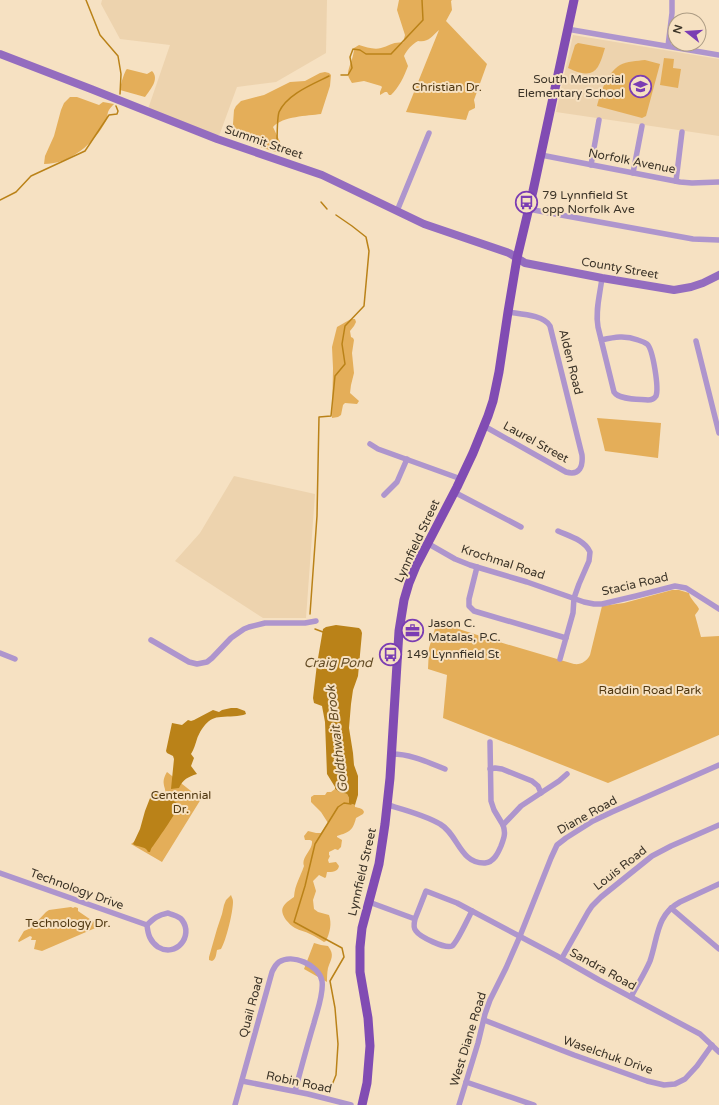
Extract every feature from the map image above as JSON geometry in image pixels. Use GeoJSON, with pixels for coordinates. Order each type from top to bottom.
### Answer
{"type":"FeatureCollection","features":[{"type":"Feature","properties":{"kind":"main road","name":"Lynnfield Street"},"geometry":{"type":"LineString","coordinates":[[362,1105],[367,1083],[370,1046],[368,1018],[360,972],[360,947],[362,928],[379,864],[388,805],[401,617],[404,600],[416,566],[473,453],[490,408],[497,382],[517,258],[541,156],[574,0]]}},
{"type":"Feature","properties":{"kind":"main road","name":"Summit Street"},"geometry":{"type":"LineString","coordinates":[[0,54],[217,139],[322,175],[431,226],[509,253],[517,258]]}},
{"type":"Feature","properties":{"kind":"main road","name":"County Street"},"geometry":{"type":"LineString","coordinates":[[517,258],[525,263],[602,278],[678,290],[696,286],[719,275]]}},
{"type":"Feature","properties":{"kind":"street"},"geometry":{"type":"LineString","coordinates":[[671,12],[672,0]]}},
{"type":"Feature","properties":{"kind":"street"},"geometry":{"type":"LineString","coordinates":[[568,28],[667,46]]}},
{"type":"Feature","properties":{"kind":"street"},"geometry":{"type":"LineString","coordinates":[[702,52],[719,55]]}},
{"type":"Feature","properties":{"kind":"street"},"geometry":{"type":"LineString","coordinates":[[591,165],[599,120]]}},
{"type":"Feature","properties":{"kind":"street"},"geometry":{"type":"LineString","coordinates":[[633,173],[642,126]]}},
{"type":"Feature","properties":{"kind":"street"},"geometry":{"type":"LineString","coordinates":[[676,181],[682,132]]}},
{"type":"Feature","properties":{"kind":"street"},"geometry":{"type":"LineString","coordinates":[[397,211],[429,133]]}},
{"type":"Feature","properties":{"kind":"street","name":"Norfolk Avenue"},"geometry":{"type":"LineString","coordinates":[[541,156],[676,181],[692,183],[719,182]]}},
{"type":"Feature","properties":{"kind":"street"},"geometry":{"type":"LineString","coordinates":[[528,209],[693,239],[719,240]]}},
{"type":"Feature","properties":{"kind":"street"},"geometry":{"type":"LineString","coordinates":[[601,340],[613,337],[630,337],[642,341],[648,345],[651,352],[657,382],[657,391],[652,400],[622,397],[616,395],[612,387],[598,328],[597,314],[602,278]]}},
{"type":"Feature","properties":{"kind":"street","name":"Alden Road"},"geometry":{"type":"LineString","coordinates":[[508,312],[542,319],[550,326],[580,448]]}},
{"type":"Feature","properties":{"kind":"street"},"geometry":{"type":"LineString","coordinates":[[696,341],[719,433]]}},
{"type":"Feature","properties":{"kind":"street","name":"Laurel Street"},"geometry":{"type":"LineString","coordinates":[[484,426],[544,461],[570,473],[578,471],[581,468],[582,461],[580,448]]}},
{"type":"Feature","properties":{"kind":"street"},"geometry":{"type":"LineString","coordinates":[[370,444],[378,449],[460,479]]}},
{"type":"Feature","properties":{"kind":"street"},"geometry":{"type":"LineString","coordinates":[[384,496],[397,482],[407,459]]}},
{"type":"Feature","properties":{"kind":"street"},"geometry":{"type":"LineString","coordinates":[[454,492],[521,527]]}},
{"type":"Feature","properties":{"kind":"street"},"geometry":{"type":"LineString","coordinates":[[558,531],[580,541],[587,546],[590,552],[589,561],[574,598],[573,613],[560,659]]}},
{"type":"Feature","properties":{"kind":"street","name":"Krochmal Road"},"geometry":{"type":"LineString","coordinates":[[427,543],[455,559],[574,598]]}},
{"type":"Feature","properties":{"kind":"street"},"geometry":{"type":"LineString","coordinates":[[477,567],[469,599],[469,606],[474,611],[566,638]]}},
{"type":"Feature","properties":{"kind":"street","name":"Stacia Road"},"geometry":{"type":"LineString","coordinates":[[574,598],[589,603],[602,604],[675,586],[681,586],[691,590],[719,609]]}},
{"type":"Feature","properties":{"kind":"street"},"geometry":{"type":"LineString","coordinates":[[151,640],[188,662],[197,664],[207,662],[231,638],[244,629],[252,626],[265,623],[316,622]]}},
{"type":"Feature","properties":{"kind":"street"},"geometry":{"type":"LineString","coordinates":[[0,653],[15,659]]}},
{"type":"Feature","properties":{"kind":"street"},"geometry":{"type":"LineString","coordinates":[[388,805],[413,812],[439,823],[446,829],[458,846],[471,859],[479,862],[488,862],[495,858],[500,849],[505,833],[503,825],[492,806],[490,742]]}},
{"type":"Feature","properties":{"kind":"street"},"geometry":{"type":"LineString","coordinates":[[392,754],[410,756],[445,769]]}},
{"type":"Feature","properties":{"kind":"street","name":"Diane Road"},"geometry":{"type":"LineString","coordinates":[[520,936],[550,858],[557,845],[594,821],[612,812],[719,765]]}},
{"type":"Feature","properties":{"kind":"street"},"geometry":{"type":"LineString","coordinates":[[490,769],[502,769],[532,782],[538,786],[541,793]]}},
{"type":"Feature","properties":{"kind":"street"},"geometry":{"type":"LineString","coordinates":[[503,825],[521,806],[567,774]]}},
{"type":"Feature","properties":{"kind":"street","name":"Louis Road"},"geometry":{"type":"LineString","coordinates":[[562,958],[588,912],[601,897],[652,856],[719,825]]}},
{"type":"Feature","properties":{"kind":"street","name":"Technology Drive"},"geometry":{"type":"LineString","coordinates":[[0,873],[148,925]]}},
{"type":"Feature","properties":{"kind":"street"},"geometry":{"type":"LineString","coordinates":[[631,997],[649,962],[663,917],[671,908],[680,902],[719,884]]}},
{"type":"Feature","properties":{"kind":"street"},"geometry":{"type":"LineString","coordinates":[[426,891],[458,903],[472,911],[455,943],[449,946],[443,946],[422,937],[415,930],[415,919],[426,891]]}},
{"type":"Feature","properties":{"kind":"street"},"geometry":{"type":"LineString","coordinates":[[369,902],[415,919]]}},
{"type":"Feature","properties":{"kind":"street"},"geometry":{"type":"LineString","coordinates":[[671,908],[719,949]]}},
{"type":"Feature","properties":{"kind":"street","name":"Sandra Road"},"geometry":{"type":"LineString","coordinates":[[472,911],[562,958],[700,1034],[719,1052]]}},
{"type":"Feature","properties":{"kind":"street"},"geometry":{"type":"LineString","coordinates":[[159,915],[175,915],[182,920],[186,929],[185,936],[182,943],[177,948],[164,950],[152,942],[149,936],[148,925],[159,915]]}},
{"type":"Feature","properties":{"kind":"street","name":"West Diane Road"},"geometry":{"type":"LineString","coordinates":[[459,1105],[490,1000],[520,936]]}},
{"type":"Feature","properties":{"kind":"street","name":"Quail Road"},"geometry":{"type":"LineString","coordinates":[[235,1105],[274,966],[284,960],[296,960],[314,968],[318,972],[322,981],[319,1003],[295,1091]]}},
{"type":"Feature","properties":{"kind":"street","name":"Waselchuk Drive"},"geometry":{"type":"LineString","coordinates":[[484,1020],[574,1055],[647,1081],[664,1085],[675,1084],[685,1079],[697,1066],[712,1045]]}},
{"type":"Feature","properties":{"kind":"street","name":"Robin Road"},"geometry":{"type":"LineString","coordinates":[[242,1081],[295,1091],[351,1105]]}},
{"type":"Feature","properties":{"kind":"street"},"geometry":{"type":"LineString","coordinates":[[466,1082],[534,1105]]}},
{"type":"Feature","properties":{"kind":"shaded area"},"geometry":{"type":"Polygon","coordinates":[[[102,0],[327,0],[326,53],[276,82],[237,87],[219,136],[148,109],[170,45],[120,39],[101,4],[102,0]]]}},
{"type":"Feature","properties":{"kind":"shaded area","name":"South Memorial Elementary School"},"geometry":{"type":"Polygon","coordinates":[[[573,35],[667,50],[667,52],[676,52],[719,59],[719,136],[556,112],[573,35]]]}},
{"type":"Feature","properties":{"kind":"shaded area"},"geometry":{"type":"Polygon","coordinates":[[[234,476],[315,494],[306,618],[263,618],[175,561],[200,533],[234,476]]]}},
{"type":"Feature","properties":{"kind":"green space","name":"Christian Dr."},"geometry":{"type":"Polygon","coordinates":[[[399,0],[452,0],[452,10],[446,21],[487,64],[474,100],[475,108],[469,111],[466,120],[406,112],[439,30],[425,41],[418,41],[413,44],[408,50],[404,56],[408,66],[405,74],[391,95],[385,92],[380,95],[381,86],[364,81],[352,83],[348,75],[348,71],[354,48],[359,45],[378,49],[395,43],[403,43],[405,35],[397,10],[399,0]]]}},
{"type":"Feature","properties":{"kind":"green space"},"geometry":{"type":"Polygon","coordinates":[[[578,43],[605,48],[600,63],[594,72],[577,72],[568,68],[575,45],[578,43]]]}},
{"type":"Feature","properties":{"kind":"green space"},"geometry":{"type":"Polygon","coordinates":[[[664,58],[674,59],[673,68],[681,69],[678,88],[660,85],[664,58]]]}},
{"type":"Feature","properties":{"kind":"green space"},"geometry":{"type":"Polygon","coordinates":[[[645,60],[660,64],[646,116],[642,118],[597,106],[605,84],[615,69],[620,65],[632,61],[645,60]]]}},
{"type":"Feature","properties":{"kind":"green space"},"geometry":{"type":"Polygon","coordinates":[[[127,69],[147,74],[152,71],[154,74],[155,81],[145,97],[120,90],[123,77],[127,69]]]}},
{"type":"Feature","properties":{"kind":"green space"},"geometry":{"type":"Polygon","coordinates":[[[325,72],[331,75],[330,86],[321,114],[289,119],[277,123],[273,127],[281,144],[282,152],[279,153],[263,148],[244,140],[237,134],[233,124],[234,110],[241,101],[264,95],[290,82],[305,81],[325,72]]]}},
{"type":"Feature","properties":{"kind":"green space"},"geometry":{"type":"Polygon","coordinates":[[[70,97],[77,97],[99,105],[103,102],[114,104],[108,111],[107,120],[101,129],[81,151],[63,160],[44,164],[45,156],[54,136],[61,110],[64,103],[70,97]]]}},
{"type":"Feature","properties":{"kind":"green space"},"geometry":{"type":"Polygon","coordinates":[[[351,319],[355,319],[356,322],[350,331],[351,337],[354,340],[352,353],[354,373],[350,393],[359,401],[357,404],[345,403],[343,405],[341,415],[332,418],[332,347],[337,327],[351,319]]]}},
{"type":"Feature","properties":{"kind":"green space"},"geometry":{"type":"Polygon","coordinates":[[[597,418],[661,423],[658,458],[605,451],[597,418]]]}},
{"type":"Feature","properties":{"kind":"green space","name":"Raddin Road Park"},"geometry":{"type":"Polygon","coordinates":[[[672,590],[679,590],[689,593],[698,607],[699,609],[695,615],[701,637],[719,636],[719,735],[608,783],[443,718],[447,675],[428,669],[429,648],[437,622],[496,641],[574,664],[579,664],[585,661],[590,655],[602,606],[624,603],[672,590]]]}},
{"type":"Feature","properties":{"kind":"green space","name":"Centennial Dr."},"geometry":{"type":"Polygon","coordinates":[[[167,772],[201,799],[162,862],[131,844],[139,838],[164,802],[166,795],[164,780],[167,772]]]}},
{"type":"Feature","properties":{"kind":"green space"},"geometry":{"type":"Polygon","coordinates":[[[335,789],[339,792],[347,794],[349,803],[362,809],[364,812],[356,818],[354,825],[350,830],[337,836],[342,840],[341,847],[338,850],[335,849],[329,852],[329,863],[336,862],[339,866],[336,871],[327,872],[325,878],[319,875],[313,881],[316,891],[313,900],[314,909],[318,912],[329,915],[330,918],[329,931],[326,941],[324,942],[292,926],[286,920],[282,909],[287,902],[294,897],[304,866],[304,860],[312,844],[312,841],[305,840],[304,836],[308,831],[321,833],[328,823],[321,812],[311,802],[311,797],[314,795],[325,795],[327,792],[331,792],[335,789]]]}},
{"type":"Feature","properties":{"kind":"green space"},"geometry":{"type":"Polygon","coordinates":[[[231,895],[233,907],[227,933],[221,949],[217,950],[215,958],[212,961],[209,960],[209,957],[217,929],[226,900],[231,895]]]}},
{"type":"Feature","properties":{"kind":"green space","name":"Technology Dr."},"geometry":{"type":"Polygon","coordinates":[[[71,907],[78,908],[78,911],[100,926],[42,951],[34,949],[36,940],[31,940],[32,937],[30,936],[19,942],[18,941],[24,931],[31,928],[49,910],[71,907]]]}},
{"type":"Feature","properties":{"kind":"green space"},"geometry":{"type":"Polygon","coordinates":[[[314,943],[328,946],[331,952],[332,957],[328,968],[327,982],[304,969],[314,943]]]}},
{"type":"Feature","properties":{"kind":"water","name":"Craig Pond"},"geometry":{"type":"Polygon","coordinates":[[[336,625],[359,628],[362,633],[358,676],[353,690],[349,728],[354,765],[358,776],[358,795],[355,805],[349,803],[347,794],[339,792],[335,789],[327,774],[325,722],[322,706],[314,703],[313,698],[323,629],[336,625]]]}},
{"type":"Feature","properties":{"kind":"water"},"geometry":{"type":"Polygon","coordinates":[[[231,708],[237,708],[245,711],[246,714],[212,719],[206,724],[199,735],[191,754],[194,758],[191,766],[197,774],[182,782],[179,788],[171,789],[174,759],[173,756],[166,751],[172,723],[182,725],[188,720],[194,720],[213,710],[219,712],[231,708]]]}},
{"type":"Feature","properties":{"kind":"water"},"geometry":{"type":"Polygon","coordinates":[[[157,791],[177,803],[178,806],[150,852],[148,852],[144,848],[133,844],[140,829],[152,793],[157,791]]]}},
{"type":"Feature","properties":{"kind":"waterway"},"geometry":{"type":"LineString","coordinates":[[86,0],[100,35],[118,56],[121,74],[120,94]]}},
{"type":"Feature","properties":{"kind":"waterway","name":"Goldthwait Brook"},"geometry":{"type":"LineString","coordinates":[[341,75],[348,75],[352,68],[350,57],[353,49],[360,50],[366,54],[391,54],[423,20],[422,0]]}},
{"type":"Feature","properties":{"kind":"waterway","name":"Goldthwait Brook"},"geometry":{"type":"LineString","coordinates":[[277,150],[278,115],[283,106],[301,90],[329,76]]}},
{"type":"Feature","properties":{"kind":"waterway"},"geometry":{"type":"LineString","coordinates":[[0,200],[16,192],[31,176],[85,151],[109,115],[117,114],[118,111],[116,106]]}},
{"type":"Feature","properties":{"kind":"waterway","name":"Goldthwait Brook"},"geometry":{"type":"LineString","coordinates":[[321,202],[327,209]]}},
{"type":"Feature","properties":{"kind":"waterway","name":"Goldthwait Brook"},"geometry":{"type":"LineString","coordinates":[[310,614],[317,516],[319,417],[331,416],[335,376],[345,364],[342,344],[345,326],[364,306],[369,251],[366,237],[336,215]]}},
{"type":"Feature","properties":{"kind":"waterway","name":"Goldthwait Brook"},"geometry":{"type":"LineString","coordinates":[[315,629],[323,632]]}},
{"type":"Feature","properties":{"kind":"waterway","name":"Goldthwait Brook"},"geometry":{"type":"LineString","coordinates":[[330,1090],[336,1075],[338,1044],[335,1008],[330,981],[344,957],[342,948],[294,922],[305,886],[315,844],[338,807],[344,803],[351,804],[351,802]]}},
{"type":"Feature","properties":{"kind":"place","name":"South Memorial Elementary School"},"geometry":{"type":"Point","coordinates":[640,86]}},
{"type":"Feature","properties":{"kind":"place","name":"79 Lynnfield St opp Norfolk Ave"},"geometry":{"type":"Point","coordinates":[526,202]}},
{"type":"Feature","properties":{"kind":"place","name":"Jason C. Matalas, P.C."},"geometry":{"type":"Point","coordinates":[413,630]}},
{"type":"Feature","properties":{"kind":"place","name":"149 Lynnfield St"},"geometry":{"type":"Point","coordinates":[390,654]}}]}
